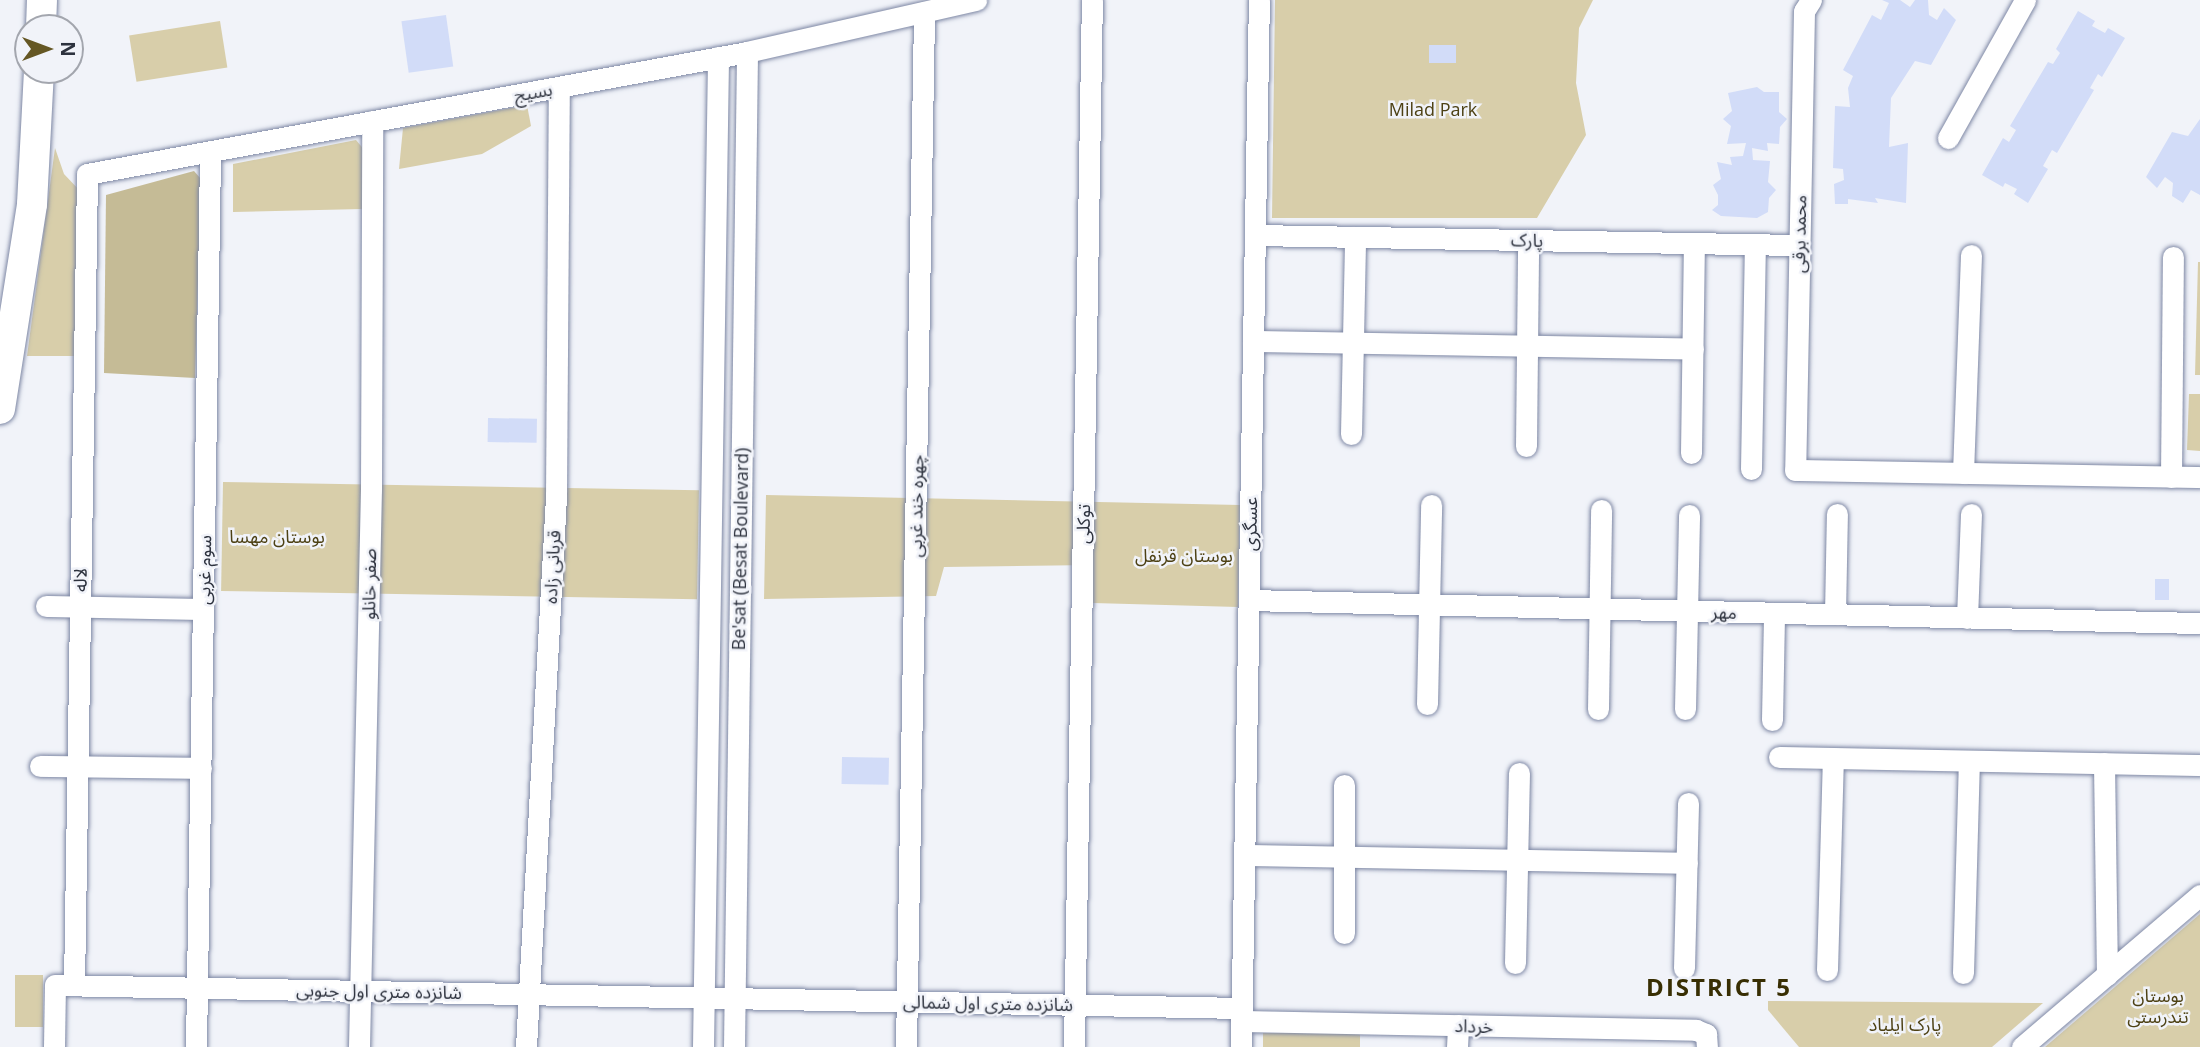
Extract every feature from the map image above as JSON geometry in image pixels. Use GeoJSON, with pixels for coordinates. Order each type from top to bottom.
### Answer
{"type":"FeatureCollection","features":[{"type":"Feature","properties":{"kind":"highway"},"geometry":{"type":"LineString","coordinates":[[0,409],[32,204],[38,84]]}},
{"type":"Feature","properties":{"kind":"street","name":"بسیج"},"geometry":{"type":"LineString","coordinates":[[87,174],[747,52],[976,0]]}},
{"type":"Feature","properties":{"kind":"street","name":"توکلی"},"geometry":{"type":"LineString","coordinates":[[1074,1047],[1092,0]]}},
{"type":"Feature","properties":{"kind":"street","name":"عسگری"},"geometry":{"type":"LineString","coordinates":[[1241,1047],[1259,0]]}},
{"type":"Feature","properties":{"kind":"street","name":"محمد برقی"},"geometry":{"type":"LineString","coordinates":[[1811,0],[1804,11],[1795,470],[1963,473]]}},
{"type":"Feature","properties":{"kind":"street"},"geometry":{"type":"LineString","coordinates":[[1948,138],[2025,0]]}},
{"type":"Feature","properties":{"kind":"street","name":"چهره خند غربی"},"geometry":{"type":"LineString","coordinates":[[906,1047],[924,12]]}},
{"type":"Feature","properties":{"kind":"street","name":"Be'sat (Besat Boulevard)"},"geometry":{"type":"LineString","coordinates":[[734,1047],[747,52]]}},
{"type":"Feature","properties":{"kind":"street","name":"Be'sat (Besat Boulevard)"},"geometry":{"type":"LineString","coordinates":[[704,1047],[718,57]]}},
{"type":"Feature","properties":{"kind":"street","name":"قربانی زاده"},"geometry":{"type":"LineString","coordinates":[[526,1047],[556,496],[559,87]]}},
{"type":"Feature","properties":{"kind":"street","name":"صفر خانلو"},"geometry":{"type":"LineString","coordinates":[[359,1047],[370,503],[372,121]]}},
{"type":"Feature","properties":{"kind":"street","name":"سوم غربی"},"geometry":{"type":"LineString","coordinates":[[196,1047],[210,152]]}},
{"type":"Feature","properties":{"kind":"street","name":"لاله"},"geometry":{"type":"LineString","coordinates":[[54,1047],[65,985],[77,767],[87,174]]}},
{"type":"Feature","properties":{"kind":"street","name":"پارک"},"geometry":{"type":"LineString","coordinates":[[1255,235],[1798,245]]}},
{"type":"Feature","properties":{"kind":"street"},"geometry":{"type":"LineString","coordinates":[[1352,434],[1355,237]]}},
{"type":"Feature","properties":{"kind":"street"},"geometry":{"type":"LineString","coordinates":[[1526,446],[1528,240]]}},
{"type":"Feature","properties":{"kind":"street"},"geometry":{"type":"LineString","coordinates":[[1691,453],[1694,243]]}},
{"type":"Feature","properties":{"kind":"street"},"geometry":{"type":"LineString","coordinates":[[1751,469],[1755,244]]}},
{"type":"Feature","properties":{"kind":"street"},"geometry":{"type":"LineString","coordinates":[[1970,255],[1963,473],[2200,477]]}},
{"type":"Feature","properties":{"kind":"street"},"geometry":{"type":"LineString","coordinates":[[2171,477],[2173,257]]}},
{"type":"Feature","properties":{"kind":"street"},"geometry":{"type":"LineString","coordinates":[[1253,341],[1693,349]]}},
{"type":"Feature","properties":{"kind":"street"},"geometry":{"type":"LineString","coordinates":[[1427,704],[1431,505]]}},
{"type":"Feature","properties":{"kind":"street"},"geometry":{"type":"LineString","coordinates":[[1598,709],[1601,510]]}},
{"type":"Feature","properties":{"kind":"street"},"geometry":{"type":"LineString","coordinates":[[1685,709],[1689,514]]}},
{"type":"Feature","properties":{"kind":"street"},"geometry":{"type":"LineString","coordinates":[[1835,614],[1837,514]]}},
{"type":"Feature","properties":{"kind":"street"},"geometry":{"type":"LineString","coordinates":[[1967,618],[1971,514]]}},
{"type":"Feature","properties":{"kind":"street","name":"مهر"},"geometry":{"type":"LineString","coordinates":[[1249,600],[2200,623]]}},
{"type":"Feature","properties":{"kind":"street"},"geometry":{"type":"LineString","coordinates":[[46,606],[203,609]]}},
{"type":"Feature","properties":{"kind":"street"},"geometry":{"type":"LineString","coordinates":[[1772,720],[1774,613]]}},
{"type":"Feature","properties":{"kind":"street"},"geometry":{"type":"LineString","coordinates":[[1779,757],[2200,765]]}},
{"type":"Feature","properties":{"kind":"street"},"geometry":{"type":"LineString","coordinates":[[1827,970],[1832,758]]}},
{"type":"Feature","properties":{"kind":"street"},"geometry":{"type":"LineString","coordinates":[[1963,973],[1969,761]]}},
{"type":"Feature","properties":{"kind":"street"},"geometry":{"type":"LineString","coordinates":[[2104,763],[2107,975]]}},
{"type":"Feature","properties":{"kind":"street"},"geometry":{"type":"LineString","coordinates":[[40,766],[201,768]]}},
{"type":"Feature","properties":{"kind":"street"},"geometry":{"type":"LineString","coordinates":[[1515,963],[1519,773]]}},
{"type":"Feature","properties":{"kind":"street"},"geometry":{"type":"LineString","coordinates":[[1343,933],[1344,785]]}},
{"type":"Feature","properties":{"kind":"street"},"geometry":{"type":"LineString","coordinates":[[1684,968],[1688,803]]}},
{"type":"Feature","properties":{"kind":"street"},"geometry":{"type":"LineString","coordinates":[[1245,855],[1686,863]]}},
{"type":"Feature","properties":{"kind":"street"},"geometry":{"type":"LineString","coordinates":[[2022,1047],[2200,895]]}},
{"type":"Feature","properties":{"kind":"street","name":"شانزده متری اول جنوبی"},"geometry":{"type":"LineString","coordinates":[[65,985],[704,997]]}},
{"type":"Feature","properties":{"kind":"street","name":"شانزده متری اول شمالی"},"geometry":{"type":"LineString","coordinates":[[704,997],[1075,1004],[1242,1014]]}},
{"type":"Feature","properties":{"kind":"street","name":"خرداد"},"geometry":{"type":"LineString","coordinates":[[1242,1014],[1458,1025],[1575,1038],[1696,1030],[1706,1040]]}},
{"type":"Feature","properties":{"kind":"street"},"geometry":{"type":"LineString","coordinates":[[1457,1047],[1458,1025]]}},
{"type":"Feature","properties":{"kind":"green space","name":"Milad Park"},"geometry":{"type":"Polygon","coordinates":[[[1275,0],[1593,0],[1579,28],[1576,83],[1586,135],[1537,218],[1272,218],[1275,0]]]}},
{"type":"Feature","properties":{"kind":"green space"},"geometry":{"type":"Polygon","coordinates":[[[220,21],[227,67],[136,82],[129,35],[220,21]]]}},
{"type":"Feature","properties":{"kind":"green space"},"geometry":{"type":"Polygon","coordinates":[[[527,105],[531,126],[482,154],[399,169],[403,128],[527,105]]]}},
{"type":"Feature","properties":{"kind":"green space"},"geometry":{"type":"Polygon","coordinates":[[[356,140],[366,152],[362,209],[233,212],[233,164],[356,140]]]}},
{"type":"Feature","properties":{"kind":"green space"},"geometry":{"type":"Polygon","coordinates":[[[55,148],[64,174],[82,193],[80,356],[27,356],[55,148]]]}},
{"type":"Feature","properties":{"kind":"green space"},"geometry":{"type":"Polygon","coordinates":[[[2198,262],[2200,375],[2195,375],[2198,262]]]}},
{"type":"Feature","properties":{"kind":"green space"},"geometry":{"type":"Polygon","coordinates":[[[2189,394],[2200,394],[2200,451],[2187,450],[2189,394]]]}},
{"type":"Feature","properties":{"kind":"green space","name":"بوستان مهسا"},"geometry":{"type":"Polygon","coordinates":[[[223,482],[699,490],[697,599],[221,591],[223,482]]]}},
{"type":"Feature","properties":{"kind":"green space","name":"بوستان قرنفل"},"geometry":{"type":"Polygon","coordinates":[[[766,495],[1240,505],[1238,607],[1093,603],[1092,565],[944,567],[936,596],[764,599],[766,495]]]}},
{"type":"Feature","properties":{"kind":"green space","name":"بوستان تندرستی"},"geometry":{"type":"Polygon","coordinates":[[[2200,914],[2200,1047],[2045,1047],[2200,914]]]}},
{"type":"Feature","properties":{"kind":"green space"},"geometry":{"type":"Polygon","coordinates":[[[15,975],[43,975],[43,1027],[15,1027],[15,975]]]}},
{"type":"Feature","properties":{"kind":"green space","name":"پارک ایلیاد"},"geometry":{"type":"Polygon","coordinates":[[[1768,1001],[2043,1003],[1992,1047],[1799,1047],[1768,1010],[1768,1001]]]}},
{"type":"Feature","properties":{"kind":"green space"},"geometry":{"type":"Polygon","coordinates":[[[1263,1033],[1360,1033],[1360,1047],[1263,1047],[1263,1033]]]}},
{"type":"Feature","properties":{"kind":"shaded area"},"geometry":{"type":"Polygon","coordinates":[[[194,171],[201,179],[195,378],[104,373],[106,195],[194,171]]]}},
{"type":"Feature","properties":{"kind":"building"},"geometry":{"type":"Polygon","coordinates":[[[1882,0],[1900,0],[1910,7],[1915,0],[1928,0],[1929,15],[1937,20],[1944,8],[1956,20],[1931,65],[1915,61],[1891,98],[1889,147],[1908,143],[1906,203],[1875,198],[1878,203],[1848,199],[1848,204],[1835,204],[1834,184],[1844,180],[1843,169],[1833,168],[1835,106],[1850,107],[1848,88],[1853,76],[1843,70],[1872,15],[1881,20],[1889,3],[1882,0]]]}},
{"type":"Feature","properties":{"kind":"building"},"geometry":{"type":"Polygon","coordinates":[[[2078,11],[2095,21],[2092,26],[2105,33],[2108,28],[2125,38],[2102,77],[2098,74],[2090,88],[2094,90],[2057,153],[2052,150],[2043,166],[2048,169],[2028,203],[2014,194],[2017,189],[2005,183],[2003,187],[1982,175],[2003,138],[2009,142],[2016,130],[2010,126],[2048,62],[2053,64],[2060,53],[2056,49],[2078,11]]]}},
{"type":"Feature","properties":{"kind":"building"},"geometry":{"type":"Polygon","coordinates":[[[446,15],[453,66],[409,73],[401,21],[446,15]]]}},
{"type":"Feature","properties":{"kind":"building"},"geometry":{"type":"Polygon","coordinates":[[[1429,45],[1456,45],[1456,63],[1429,63],[1429,45]]]}},
{"type":"Feature","properties":{"kind":"building"},"geometry":{"type":"Polygon","coordinates":[[[1757,87],[1764,92],[1779,92],[1779,112],[1787,119],[1780,127],[1779,144],[1767,143],[1768,151],[1752,148],[1753,160],[1770,161],[1768,182],[1776,190],[1769,198],[1768,212],[1757,218],[1721,216],[1712,210],[1718,205],[1718,195],[1713,185],[1721,179],[1717,162],[1732,165],[1730,157],[1743,156],[1746,143],[1727,144],[1731,126],[1723,119],[1732,111],[1728,93],[1757,87]]]}},
{"type":"Feature","properties":{"kind":"building"},"geometry":{"type":"Polygon","coordinates":[[[2200,119],[2200,195],[2191,190],[2183,203],[2172,196],[2173,183],[2165,177],[2157,188],[2146,177],[2172,132],[2188,136],[2200,119]]]}},
{"type":"Feature","properties":{"kind":"building"},"geometry":{"type":"Polygon","coordinates":[[[488,418],[537,419],[537,443],[488,442],[488,418]]]}},
{"type":"Feature","properties":{"kind":"building"},"geometry":{"type":"Polygon","coordinates":[[[2155,579],[2169,579],[2169,600],[2155,600],[2155,579]]]}},
{"type":"Feature","properties":{"kind":"building"},"geometry":{"type":"Polygon","coordinates":[[[842,757],[889,758],[889,785],[842,784],[842,757]]]}},
{"type":"Feature","properties":{"kind":"district","name":"DISTRICT 5"},"geometry":{"type":"Point","coordinates":[1719,987]}}]}
